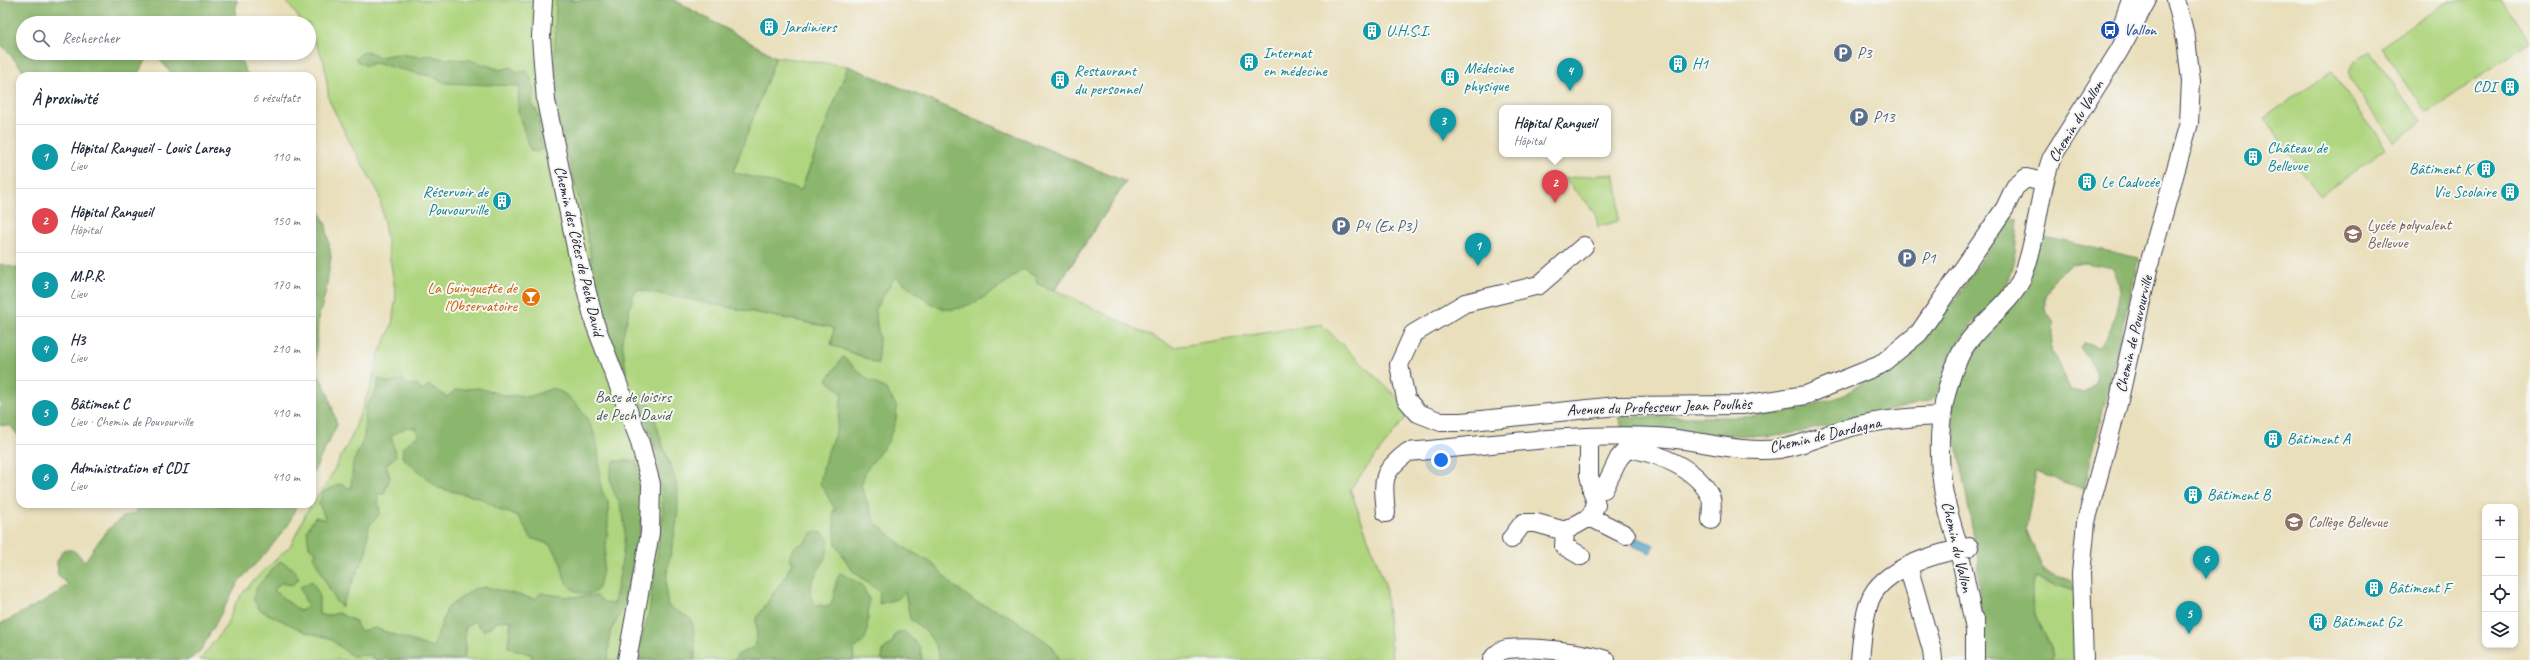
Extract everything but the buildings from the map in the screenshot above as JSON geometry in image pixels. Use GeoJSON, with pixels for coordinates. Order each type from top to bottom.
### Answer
{"type":"FeatureCollection","features":[{"type":"Feature","properties":{"kind":"street","name":"Chemin des Côtes de Pech David"},"geometry":{"type":"LineString","coordinates":[[543,0],[541,37],[546,101],[580,263],[595,324],[639,439],[651,484],[650,533],[627,660]]}},
{"type":"Feature","properties":{"kind":"street","name":"Chemin du Vallon"},"geometry":{"type":"LineString","coordinates":[[1975,660],[1976,606],[1964,548],[1943,489],[1941,463],[1942,416],[1953,373],[1968,341],[2010,295],[2020,282],[2026,268],[2037,190],[2045,149],[2113,46],[2131,0]]}},
{"type":"Feature","properties":{"kind":"street","name":"Chemin du Vallon"},"geometry":{"type":"LineString","coordinates":[[2037,190],[2058,145],[2119,51],[2147,0]]}},
{"type":"Feature","properties":{"kind":"street","name":"Chemin de Pouvourville"},"geometry":{"type":"LineString","coordinates":[[2084,660],[2081,574],[2086,522],[2122,389],[2150,261],[2189,123],[2191,81],[2186,39],[2175,3]]}},
{"type":"Feature","properties":{"kind":"street","name":"Avenue du Professeur Jean Poulhès"},"geometry":{"type":"LineString","coordinates":[[1584,246],[1539,285],[1465,303],[1413,334],[1399,365],[1406,399],[1418,413],[1440,422],[1462,422],[1617,406],[1742,405],[1806,395],[1880,365],[1920,333],[2005,208],[2015,186],[2026,178],[2037,190]]}},
{"type":"Feature","properties":{"kind":"street","name":"Chemin de Dardagna"},"geometry":{"type":"LineString","coordinates":[[1386,513],[1383,483],[1390,465],[1408,452],[1589,438],[1657,437],[1742,450],[1780,449],[1854,426],[1891,419],[1942,416]]}},
{"type":"Feature","properties":{"kind":"street"},"geometry":{"type":"LineString","coordinates":[[1511,539],[1523,523],[1536,523],[1565,531],[1590,516],[1596,505],[1592,490],[1589,438]]}},
{"type":"Feature","properties":{"kind":"street"},"geometry":{"type":"LineString","coordinates":[[1592,490],[1604,489],[1619,458],[1628,448],[1646,451],[1701,480],[1712,500],[1710,520]]}},
{"type":"Feature","properties":{"kind":"street"},"geometry":{"type":"LineString","coordinates":[[1590,516],[1626,535]]}},
{"type":"Feature","properties":{"kind":"street"},"geometry":{"type":"LineString","coordinates":[[1565,531],[1564,546],[1581,556]]}},
{"type":"Feature","properties":{"kind":"street"},"geometry":{"type":"LineString","coordinates":[[1860,660],[1865,619],[1870,599],[1889,575],[1908,566],[1964,548]]}},
{"type":"Feature","properties":{"kind":"street"},"geometry":{"type":"LineString","coordinates":[[1908,566],[1932,650],[1933,660]]}},
{"type":"Feature","properties":{"kind":"street"},"geometry":{"type":"LineString","coordinates":[[1492,660],[1505,650],[1519,649],[1589,654],[1606,660]]}},
{"type":"Feature","properties":{"kind":"green space"},"geometry":{"type":"Polygon","coordinates":[[[0,0],[237,0],[235,16],[16,16],[16,60],[146,60],[139,72],[25,72],[0,43],[0,0]]]}},
{"type":"Feature","properties":{"kind":"green space","name":"Base de loisirs de Pech David"},"geometry":{"type":"Polygon","coordinates":[[[285,0],[674,0],[776,57],[848,66],[1126,182],[1055,290],[1174,347],[1321,324],[1411,411],[1350,489],[1385,584],[1392,660],[200,660],[226,626],[236,602],[250,584],[291,545],[309,508],[316,508],[316,498],[328,481],[351,438],[373,380],[378,356],[392,325],[396,295],[379,193],[350,143],[329,100],[324,61],[316,45],[316,16],[298,16],[285,0]]]}},
{"type":"Feature","properties":{"kind":"green space"},"geometry":{"type":"Polygon","coordinates":[[[556,0],[674,0],[776,57],[733,172],[801,190],[848,66],[1126,182],[1054,290],[1037,284],[1036,277],[1023,269],[1006,283],[983,298],[959,308],[948,309],[932,304],[895,277],[875,309],[879,339],[878,364],[831,345],[834,328],[635,289],[622,339],[626,372],[622,375],[603,323],[583,215],[558,118],[554,70],[556,0]]]}},
{"type":"Feature","properties":{"kind":"green space"},"geometry":{"type":"Polygon","coordinates":[[[2449,0],[2502,0],[2530,42],[2427,113],[2381,47],[2449,0]]]}},
{"type":"Feature","properties":{"kind":"green space"},"geometry":{"type":"Polygon","coordinates":[[[362,52],[372,53],[380,57],[397,54],[422,57],[428,54],[437,58],[470,60],[501,70],[511,67],[515,71],[523,72],[525,70],[530,76],[534,90],[532,104],[538,113],[542,149],[537,152],[531,151],[518,113],[519,86],[445,83],[433,77],[379,64],[373,63],[367,66],[355,60],[362,52]]]}},
{"type":"Feature","properties":{"kind":"green space"},"geometry":{"type":"Polygon","coordinates":[[[2370,52],[2421,122],[2394,142],[2349,78],[2349,69],[2351,65],[2370,52]]]}},
{"type":"Feature","properties":{"kind":"green space"},"geometry":{"type":"Polygon","coordinates":[[[160,60],[241,60],[246,72],[171,72],[160,60]]]}},
{"type":"Feature","properties":{"kind":"green space"},"geometry":{"type":"Polygon","coordinates":[[[2331,71],[2386,148],[2320,196],[2264,118],[2331,71]]]}},
{"type":"Feature","properties":{"kind":"green space"},"geometry":{"type":"Polygon","coordinates":[[[1614,174],[1619,196],[1618,221],[1598,227],[1594,212],[1590,206],[1565,178],[1614,174]]]}},
{"type":"Feature","properties":{"kind":"green space"},"geometry":{"type":"Polygon","coordinates":[[[316,203],[326,225],[331,257],[326,290],[318,320],[316,352],[316,203]]]}},
{"type":"Feature","properties":{"kind":"green space"},"geometry":{"type":"Polygon","coordinates":[[[2008,217],[2018,219],[2014,256],[2009,277],[2000,294],[1962,337],[1951,358],[1936,396],[1929,401],[1801,432],[1768,437],[1623,428],[1618,417],[1751,417],[1794,411],[1842,396],[1895,362],[1957,297],[2008,217]]]}},
{"type":"Feature","properties":{"kind":"green space"},"geometry":{"type":"Polygon","coordinates":[[[2040,236],[2139,258],[2084,489],[2036,472],[2026,529],[2044,572],[2072,581],[2075,591],[2035,578],[2032,590],[2032,601],[2036,618],[2053,656],[2050,660],[1981,660],[1978,559],[1951,413],[1955,385],[1978,338],[2040,236]],[[2086,263],[2071,265],[2055,277],[2045,296],[2045,310],[2054,323],[2051,351],[2059,362],[2070,390],[2084,393],[2095,382],[2097,376],[2096,371],[2090,360],[2080,348],[2084,343],[2098,347],[2107,336],[2110,329],[2116,312],[2119,296],[2118,281],[2113,268],[2086,263]]]}},
{"type":"Feature","properties":{"kind":"green space"},"geometry":{"type":"Polygon","coordinates":[[[0,264],[16,268],[16,433],[11,426],[0,425],[0,264]]]}},
{"type":"Feature","properties":{"kind":"green space"},"geometry":{"type":"Polygon","coordinates":[[[843,357],[867,379],[886,389],[897,407],[896,419],[888,442],[866,470],[861,486],[875,522],[905,548],[932,563],[954,586],[974,601],[1006,614],[1051,645],[1060,660],[940,660],[930,636],[910,619],[905,592],[898,599],[879,604],[880,592],[852,570],[836,545],[833,510],[836,511],[820,483],[826,456],[837,429],[842,393],[827,380],[843,357]]]}},
{"type":"Feature","properties":{"kind":"green space"},"geometry":{"type":"Polygon","coordinates":[[[316,370],[328,393],[337,425],[316,467],[316,370]]]}},
{"type":"Feature","properties":{"kind":"green space"},"geometry":{"type":"Polygon","coordinates":[[[379,378],[388,383],[403,379],[409,385],[417,384],[421,391],[429,385],[447,397],[455,390],[478,388],[507,396],[517,395],[529,397],[553,388],[560,391],[572,400],[582,411],[596,438],[601,483],[603,492],[608,502],[606,548],[602,575],[597,590],[590,594],[583,594],[570,587],[566,582],[557,554],[551,545],[531,538],[517,515],[502,511],[480,498],[438,488],[402,457],[403,447],[419,435],[415,428],[407,427],[391,436],[396,456],[386,465],[390,477],[384,494],[377,494],[380,513],[369,526],[366,553],[341,607],[335,600],[313,556],[317,553],[309,547],[307,530],[315,517],[326,520],[319,504],[323,492],[340,484],[351,489],[353,463],[364,438],[366,407],[377,389],[379,378]]]}},
{"type":"Feature","properties":{"kind":"green space"},"geometry":{"type":"Polygon","coordinates":[[[638,395],[642,395],[650,406],[676,483],[678,511],[666,580],[666,593],[668,606],[691,619],[695,644],[695,660],[636,660],[649,612],[663,512],[659,461],[646,420],[635,399],[638,395]]]}},
{"type":"Feature","properties":{"kind":"green space"},"geometry":{"type":"Polygon","coordinates":[[[614,461],[635,461],[640,470],[644,501],[637,551],[625,605],[610,632],[608,660],[531,660],[532,655],[508,647],[511,620],[499,621],[484,631],[474,621],[465,629],[465,657],[460,660],[375,660],[370,655],[352,656],[329,638],[305,632],[260,610],[253,599],[257,587],[280,561],[294,569],[299,579],[292,585],[280,583],[274,591],[300,611],[308,607],[300,587],[312,581],[319,594],[319,614],[325,616],[338,613],[355,621],[360,631],[375,628],[433,648],[447,608],[474,589],[486,587],[535,599],[541,593],[567,597],[597,596],[605,603],[614,604],[624,544],[624,520],[622,510],[610,481],[611,469],[614,461]]]}},
{"type":"Feature","properties":{"kind":"green space"},"geometry":{"type":"Polygon","coordinates":[[[137,508],[295,508],[289,524],[266,553],[239,581],[201,650],[189,660],[0,660],[0,624],[52,597],[68,584],[58,575],[57,562],[63,550],[73,550],[85,561],[100,539],[112,525],[127,515],[135,513],[137,508]]]}},
{"type":"Feature","properties":{"kind":"green space"},"geometry":{"type":"Polygon","coordinates":[[[813,532],[823,533],[829,540],[825,558],[811,586],[811,598],[814,604],[829,607],[833,599],[836,581],[840,573],[862,585],[869,599],[867,633],[864,641],[853,650],[854,660],[735,660],[737,655],[754,647],[757,635],[756,619],[785,577],[792,563],[790,554],[795,547],[804,543],[813,532]]]}},
{"type":"Feature","properties":{"kind":"green space"},"geometry":{"type":"Polygon","coordinates":[[[2035,578],[2075,591],[2074,660],[2050,660],[2053,655],[2033,610],[2032,590],[2035,578]]]}},
{"type":"Feature","properties":{"kind":"green space"},"geometry":{"type":"Polygon","coordinates":[[[904,631],[920,647],[922,660],[882,660],[883,650],[892,643],[896,633],[904,631]]]}},
{"type":"Feature","properties":{"kind":"water"},"geometry":{"type":"Polygon","coordinates":[[[1636,537],[1654,545],[1650,553],[1633,546],[1636,537]]]}},
{"type":"Feature","properties":{"kind":"place","name":"Jardiniers"},"geometry":{"type":"Point","coordinates":[769,27]}},
{"type":"Feature","properties":{"kind":"place","name":"Vallon"},"geometry":{"type":"Point","coordinates":[2110,30]}},
{"type":"Feature","properties":{"kind":"place","name":"U.H.S.I."},"geometry":{"type":"Point","coordinates":[1372,31]}},
{"type":"Feature","properties":{"kind":"place","name":"P3"},"geometry":{"type":"Point","coordinates":[1843,53]}},
{"type":"Feature","properties":{"kind":"place","name":"Internat en médecine"},"geometry":{"type":"Point","coordinates":[1249,62]}},
{"type":"Feature","properties":{"kind":"place","name":"H1"},"geometry":{"type":"Point","coordinates":[1678,64]}},
{"type":"Feature","properties":{"kind":"place","name":"Médecine physique"},"geometry":{"type":"Point","coordinates":[1450,77]}},
{"type":"Feature","properties":{"kind":"place","name":"Restaurant du personnel"},"geometry":{"type":"Point","coordinates":[1060,80]}},
{"type":"Feature","properties":{"kind":"place","name":"CDI"},"geometry":{"type":"Point","coordinates":[2510,87]}},
{"type":"Feature","properties":{"kind":"place","name":"H3"},"geometry":{"type":"Point","coordinates":[1570,91]}},
{"type":"Feature","properties":{"kind":"place","name":"P13"},"geometry":{"type":"Point","coordinates":[1859,117]}},
{"type":"Feature","properties":{"kind":"place","name":"M.P.R."},"geometry":{"type":"Point","coordinates":[1443,141]}},
{"type":"Feature","properties":{"kind":"place","name":"Château de Bellevue"},"geometry":{"type":"Point","coordinates":[2253,157]}},
{"type":"Feature","properties":{"kind":"place","name":"Bâtiment K"},"geometry":{"type":"Point","coordinates":[2486,169]}},
{"type":"Feature","properties":{"kind":"place","name":"Le Caducée"},"geometry":{"type":"Point","coordinates":[2087,182]}},
{"type":"Feature","properties":{"kind":"place","name":"Vie Scolaire"},"geometry":{"type":"Point","coordinates":[2510,192]}},
{"type":"Feature","properties":{"kind":"place","name":"Réservoir de Pouvourville"},"geometry":{"type":"Point","coordinates":[502,201]}},
{"type":"Feature","properties":{"kind":"place","name":"Hôpital Rangueil"},"geometry":{"type":"Point","coordinates":[1555,203]}},
{"type":"Feature","properties":{"kind":"place","name":"P4 (Ex P3)"},"geometry":{"type":"Point","coordinates":[1341,226]}},
{"type":"Feature","properties":{"kind":"place","name":"Lycée polyvalent Bellevue"},"geometry":{"type":"Point","coordinates":[2353,234]}},
{"type":"Feature","properties":{"kind":"place","name":"P1"},"geometry":{"type":"Point","coordinates":[1907,258]}},
{"type":"Feature","properties":{"kind":"place","name":"Hôpital Rangueil - Louis Lareng"},"geometry":{"type":"Point","coordinates":[1478,266]}},
{"type":"Feature","properties":{"kind":"place","name":"La Guinguette de l'Observatoire"},"geometry":{"type":"Point","coordinates":[531,297]}},
{"type":"Feature","properties":{"kind":"place","name":"Bâtiment A"},"geometry":{"type":"Point","coordinates":[2273,439]}},
{"type":"Feature","properties":{"kind":"place","name":"Bâtiment B"},"geometry":{"type":"Point","coordinates":[2193,495]}},
{"type":"Feature","properties":{"kind":"place","name":"Collège Bellevue"},"geometry":{"type":"Point","coordinates":[2294,522]}},
{"type":"Feature","properties":{"kind":"place","name":"Administration et CDI"},"geometry":{"type":"Point","coordinates":[2206,579]}},
{"type":"Feature","properties":{"kind":"place","name":"Bâtiment F"},"geometry":{"type":"Point","coordinates":[2374,588]}},
{"type":"Feature","properties":{"kind":"place","name":"Bâtiment G2"},"geometry":{"type":"Point","coordinates":[2318,622]}},
{"type":"Feature","properties":{"kind":"place","name":"Bâtiment C"},"geometry":{"type":"Point","coordinates":[2189,634]}}]}
